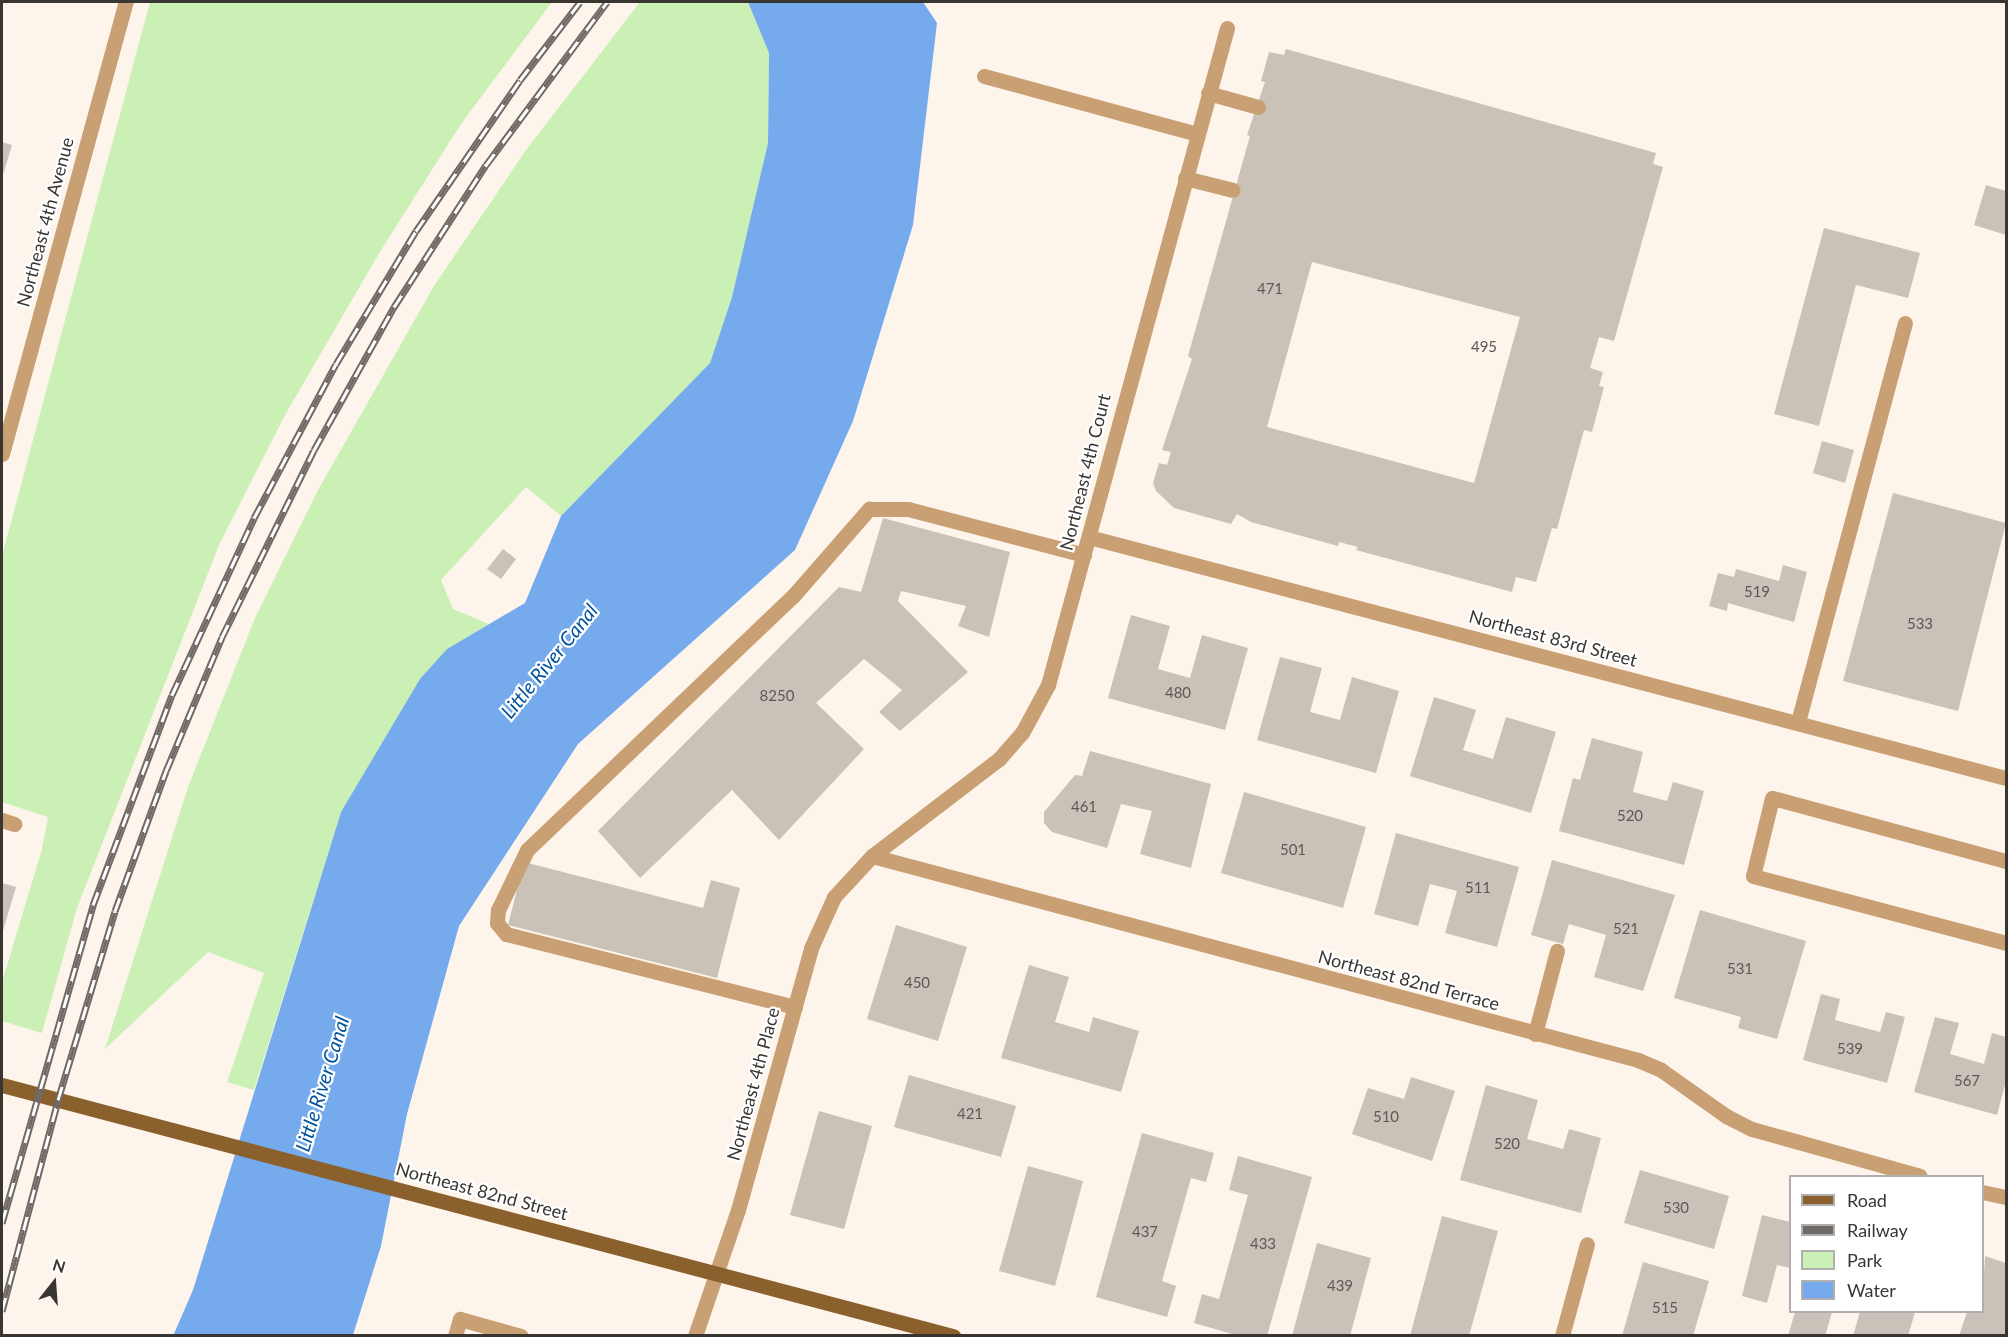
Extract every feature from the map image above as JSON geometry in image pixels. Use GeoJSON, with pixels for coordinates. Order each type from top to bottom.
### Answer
{"type":"FeatureCollection","features":[{"type":"Feature","properties":{"kind":"main road","name":"Northeast 82nd Street"},"geometry":{"type":"LineString","coordinates":[[2,1086],[953,1335]]}},
{"type":"Feature","properties":{"kind":"street","name":"Northeast 4th Avenue"},"geometry":{"type":"LineString","coordinates":[[2,454],[126,2]]}},
{"type":"Feature","properties":{"kind":"street","name":"Northeast 4th Court"},"geometry":{"type":"LineString","coordinates":[[872,856],[984,772],[1022,733],[1051,676],[1089,537],[1105,463],[1227,28]]}},
{"type":"Feature","properties":{"kind":"street"},"geometry":{"type":"LineString","coordinates":[[984,76],[1197,134]]}},
{"type":"Feature","properties":{"kind":"street"},"geometry":{"type":"LineString","coordinates":[[1208,93],[1258,107]]}},
{"type":"Feature","properties":{"kind":"street"},"geometry":{"type":"LineString","coordinates":[[1185,178],[1233,190]]}},
{"type":"Feature","properties":{"kind":"street"},"geometry":{"type":"LineString","coordinates":[[1798,722],[1905,322]]}},
{"type":"Feature","properties":{"kind":"street"},"geometry":{"type":"LineString","coordinates":[[795,1007],[506,934],[497,923],[498,910],[528,850],[793,596],[869,509],[908,509],[1084,555]]}},
{"type":"Feature","properties":{"kind":"street","name":"Northeast 83rd Street"},"geometry":{"type":"LineString","coordinates":[[1089,537],[2007,778]]}},
{"type":"Feature","properties":{"kind":"street"},"geometry":{"type":"LineString","coordinates":[[2007,861],[1772,798],[1753,876],[2007,943]]}},
{"type":"Feature","properties":{"kind":"street","name":"Northeast 4th Place"},"geometry":{"type":"LineString","coordinates":[[695,1335],[738,1210],[795,1007],[826,912],[845,882],[872,856]]}},
{"type":"Feature","properties":{"kind":"street","name":"Northeast 82nd Terrace"},"geometry":{"type":"LineString","coordinates":[[872,856],[1638,1060],[1661,1070],[1726,1116],[1752,1129],[1916,1175]]}},
{"type":"Feature","properties":{"kind":"street"},"geometry":{"type":"LineString","coordinates":[[1535,1034],[1557,951]]}},
{"type":"Feature","properties":{"kind":"street"},"geometry":{"type":"LineString","coordinates":[[1984,1192],[2007,1197]]}},
{"type":"Feature","properties":{"kind":"street"},"geometry":{"type":"LineString","coordinates":[[1562,1335],[1587,1244]]}},
{"type":"Feature","properties":{"kind":"street"},"geometry":{"type":"LineString","coordinates":[[455,1335],[460,1319],[521,1335]]}},
{"type":"Feature","properties":{"kind":"green space"},"geometry":{"type":"Polygon","coordinates":[[[150,2],[552,2],[461,124],[381,250],[285,415],[219,545],[77,908],[42,1033],[2,1021],[2,982],[42,849],[48,817],[2,802],[2,556],[150,2]]]}},
{"type":"Feature","properties":{"kind":"green space"},"geometry":{"type":"Polygon","coordinates":[[[640,2],[748,2],[769,53],[768,143],[732,297],[710,363],[561,516],[526,487],[441,580],[453,609],[489,624],[447,649],[341,812],[254,1090],[227,1082],[264,973],[208,952],[105,1049],[188,787],[255,618],[318,490],[434,286],[526,150],[640,2]]]}},
{"type":"Feature","properties":{"kind":"water","name":"Little River Canal"},"geometry":{"type":"Polygon","coordinates":[[[748,2],[923,2],[937,23],[913,225],[853,421],[795,550],[578,744],[459,926],[407,1114],[381,1246],[353,1335],[173,1336],[193,1290],[341,812],[420,679],[447,649],[525,603],[561,516],[710,363],[732,297],[768,143],[769,53],[748,2]]]}},
{"type":"Feature","properties":{"kind":"building"},"geometry":{"type":"Polygon","coordinates":[[[1286,49],[1656,153],[1653,164],[1663,167],[1614,341],[1599,337],[1590,368],[1603,372],[1599,386],[1604,387],[1592,432],[1584,430],[1557,529],[1552,528],[1536,582],[1516,577],[1512,592],[1356,550],[1358,547],[1339,542],[1338,546],[1251,522],[1237,514],[1231,524],[1174,508],[1156,491],[1153,483],[1159,463],[1167,465],[1171,452],[1162,450],[1192,359],[1188,356],[1250,136],[1247,135],[1265,82],[1261,81],[1269,52],[1284,55],[1286,49]],[[1312,262],[1267,427],[1474,483],[1520,317],[1312,262]]]}},
{"type":"Feature","properties":{"kind":"building"},"geometry":{"type":"Polygon","coordinates":[[[2,142],[12,145],[2,178],[2,142]]]}},
{"type":"Feature","properties":{"kind":"building"},"geometry":{"type":"Polygon","coordinates":[[[1986,185],[2006,191],[2006,235],[1974,225],[1986,185]]]}},
{"type":"Feature","properties":{"kind":"building"},"geometry":{"type":"Polygon","coordinates":[[[1824,228],[1920,253],[1908,298],[1856,285],[1819,426],[1774,414],[1824,228]]]}},
{"type":"Feature","properties":{"kind":"building"},"geometry":{"type":"Polygon","coordinates":[[[1822,441],[1854,450],[1845,483],[1813,473],[1822,441]]]}},
{"type":"Feature","properties":{"kind":"building"},"geometry":{"type":"Polygon","coordinates":[[[1893,493],[2006,523],[1958,711],[1843,681],[1893,493]]]}},
{"type":"Feature","properties":{"kind":"building"},"geometry":{"type":"Polygon","coordinates":[[[883,518],[1010,552],[989,637],[958,626],[966,606],[901,591],[898,601],[968,672],[900,731],[879,712],[902,690],[864,659],[816,703],[864,749],[779,840],[732,790],[640,878],[598,831],[839,587],[861,592],[883,518]]]}},
{"type":"Feature","properties":{"kind":"building"},"geometry":{"type":"Polygon","coordinates":[[[503,549],[516,559],[501,579],[487,569],[503,549]]]}},
{"type":"Feature","properties":{"kind":"building"},"geometry":{"type":"Polygon","coordinates":[[[1783,565],[1807,572],[1794,622],[1728,603],[1727,611],[1709,606],[1718,573],[1734,577],[1736,569],[1779,581],[1783,565]]]}},
{"type":"Feature","properties":{"kind":"building"},"geometry":{"type":"Polygon","coordinates":[[[1131,615],[1170,626],[1158,669],[1190,678],[1202,635],[1248,648],[1225,730],[1108,698],[1131,615]]]}},
{"type":"Feature","properties":{"kind":"building"},"geometry":{"type":"Polygon","coordinates":[[[1280,657],[1322,668],[1310,712],[1340,720],[1352,677],[1399,691],[1376,773],[1257,740],[1280,657]]]}},
{"type":"Feature","properties":{"kind":"building"},"geometry":{"type":"Polygon","coordinates":[[[1434,697],[1476,710],[1463,750],[1493,759],[1506,717],[1556,732],[1531,813],[1410,776],[1434,697]]]}},
{"type":"Feature","properties":{"kind":"building"},"geometry":{"type":"Polygon","coordinates":[[[1592,738],[1643,752],[1633,792],[1667,801],[1673,782],[1704,791],[1684,865],[1559,831],[1573,778],[1580,780],[1592,738]]]}},
{"type":"Feature","properties":{"kind":"building"},"geometry":{"type":"Polygon","coordinates":[[[1090,751],[1211,784],[1191,868],[1140,854],[1152,811],[1121,804],[1107,848],[1052,832],[1044,823],[1044,812],[1075,775],[1082,776],[1090,751]]]}},
{"type":"Feature","properties":{"kind":"building"},"geometry":{"type":"Polygon","coordinates":[[[1244,792],[1366,827],[1343,908],[1221,873],[1244,792]]]}},
{"type":"Feature","properties":{"kind":"building"},"geometry":{"type":"Polygon","coordinates":[[[1396,833],[1519,867],[1497,947],[1445,933],[1457,891],[1430,884],[1418,926],[1374,914],[1396,833]]]}},
{"type":"Feature","properties":{"kind":"building"},"geometry":{"type":"Polygon","coordinates":[[[1552,860],[1675,895],[1643,991],[1594,977],[1606,935],[1569,924],[1563,944],[1531,935],[1552,860]]]}},
{"type":"Feature","properties":{"kind":"building"},"geometry":{"type":"Polygon","coordinates":[[[524,862],[703,908],[711,880],[740,888],[717,978],[508,925],[524,862]]]}},
{"type":"Feature","properties":{"kind":"building"},"geometry":{"type":"Polygon","coordinates":[[[2,883],[16,887],[2,934],[2,883]]]}},
{"type":"Feature","properties":{"kind":"building"},"geometry":{"type":"Polygon","coordinates":[[[1700,910],[1806,941],[1777,1039],[1738,1028],[1741,1017],[1674,998],[1700,910]]]}},
{"type":"Feature","properties":{"kind":"building"},"geometry":{"type":"Polygon","coordinates":[[[896,925],[967,947],[938,1041],[867,1019],[896,925]]]}},
{"type":"Feature","properties":{"kind":"building"},"geometry":{"type":"Polygon","coordinates":[[[1029,965],[1069,977],[1055,1022],[1089,1032],[1093,1017],[1139,1031],[1121,1092],[1001,1058],[1029,965]]]}},
{"type":"Feature","properties":{"kind":"building"},"geometry":{"type":"Polygon","coordinates":[[[1821,994],[1840,999],[1835,1020],[1880,1032],[1886,1012],[1905,1017],[1887,1083],[1803,1060],[1821,994]]]}},
{"type":"Feature","properties":{"kind":"building"},"geometry":{"type":"Polygon","coordinates":[[[1935,1017],[1959,1023],[1950,1054],[1984,1064],[1992,1033],[2006,1037],[2006,1081],[1997,1115],[1914,1092],[1935,1017]]]}},
{"type":"Feature","properties":{"kind":"building"},"geometry":{"type":"Polygon","coordinates":[[[909,1075],[1016,1106],[1001,1157],[894,1127],[909,1075]]]}},
{"type":"Feature","properties":{"kind":"building"},"geometry":{"type":"Polygon","coordinates":[[[1411,1077],[1455,1091],[1432,1161],[1352,1134],[1368,1088],[1404,1099],[1411,1077]]]}},
{"type":"Feature","properties":{"kind":"building"},"geometry":{"type":"Polygon","coordinates":[[[1486,1085],[1538,1100],[1527,1139],[1563,1149],[1569,1129],[1601,1138],[1581,1213],[1460,1180],[1486,1085]]]}},
{"type":"Feature","properties":{"kind":"building"},"geometry":{"type":"Polygon","coordinates":[[[819,1111],[872,1126],[844,1229],[790,1215],[819,1111]]]}},
{"type":"Feature","properties":{"kind":"building"},"geometry":{"type":"Polygon","coordinates":[[[1142,1133],[1214,1153],[1206,1182],[1191,1178],[1162,1281],[1176,1286],[1167,1317],[1096,1297],[1142,1133]]]}},
{"type":"Feature","properties":{"kind":"building"},"geometry":{"type":"Polygon","coordinates":[[[1238,1156],[1312,1177],[1267,1336],[1239,1336],[1194,1323],[1202,1294],[1219,1299],[1248,1195],[1229,1190],[1238,1156]]]}},
{"type":"Feature","properties":{"kind":"building"},"geometry":{"type":"Polygon","coordinates":[[[1028,1166],[1083,1181],[1055,1286],[999,1271],[1028,1166]]]}},
{"type":"Feature","properties":{"kind":"building"},"geometry":{"type":"Polygon","coordinates":[[[1640,1170],[1729,1196],[1714,1249],[1624,1223],[1640,1170]]]}},
{"type":"Feature","properties":{"kind":"building"},"geometry":{"type":"Polygon","coordinates":[[[1762,1215],[1789,1222],[1789,1268],[1777,1265],[1767,1303],[1742,1296],[1762,1215]]]}},
{"type":"Feature","properties":{"kind":"building"},"geometry":{"type":"Polygon","coordinates":[[[1442,1216],[1498,1231],[1469,1336],[1410,1336],[1442,1216]]]}},
{"type":"Feature","properties":{"kind":"building"},"geometry":{"type":"Polygon","coordinates":[[[1317,1243],[1371,1258],[1350,1336],[1292,1336],[1317,1243]]]}},
{"type":"Feature","properties":{"kind":"building"},"geometry":{"type":"Polygon","coordinates":[[[1985,1256],[2006,1263],[2006,1336],[1959,1336],[1967,1313],[1984,1313],[1985,1256]]]}},
{"type":"Feature","properties":{"kind":"building"},"geometry":{"type":"Polygon","coordinates":[[[1643,1262],[1709,1281],[1693,1336],[1622,1336],[1643,1262]]]}},
{"type":"Feature","properties":{"kind":"building"},"geometry":{"type":"Polygon","coordinates":[[[1795,1313],[1832,1313],[1825,1336],[1788,1336],[1795,1313]]]}},
{"type":"Feature","properties":{"kind":"building"},"geometry":{"type":"Polygon","coordinates":[[[1860,1313],[1915,1313],[1908,1336],[1853,1336],[1860,1313]]]}},
{"type":"Feature","properties":{"kind":"railway"},"geometry":{"type":"LineString","coordinates":[[2,1223],[93,905],[172,695],[254,518],[336,364],[416,231],[520,80],[580,2]]}},
{"type":"Feature","properties":{"kind":"railway"},"geometry":{"type":"LineString","coordinates":[[2,1311],[58,1100],[115,911],[166,771],[222,637],[314,450],[394,307],[486,165],[607,2]]}}]}
